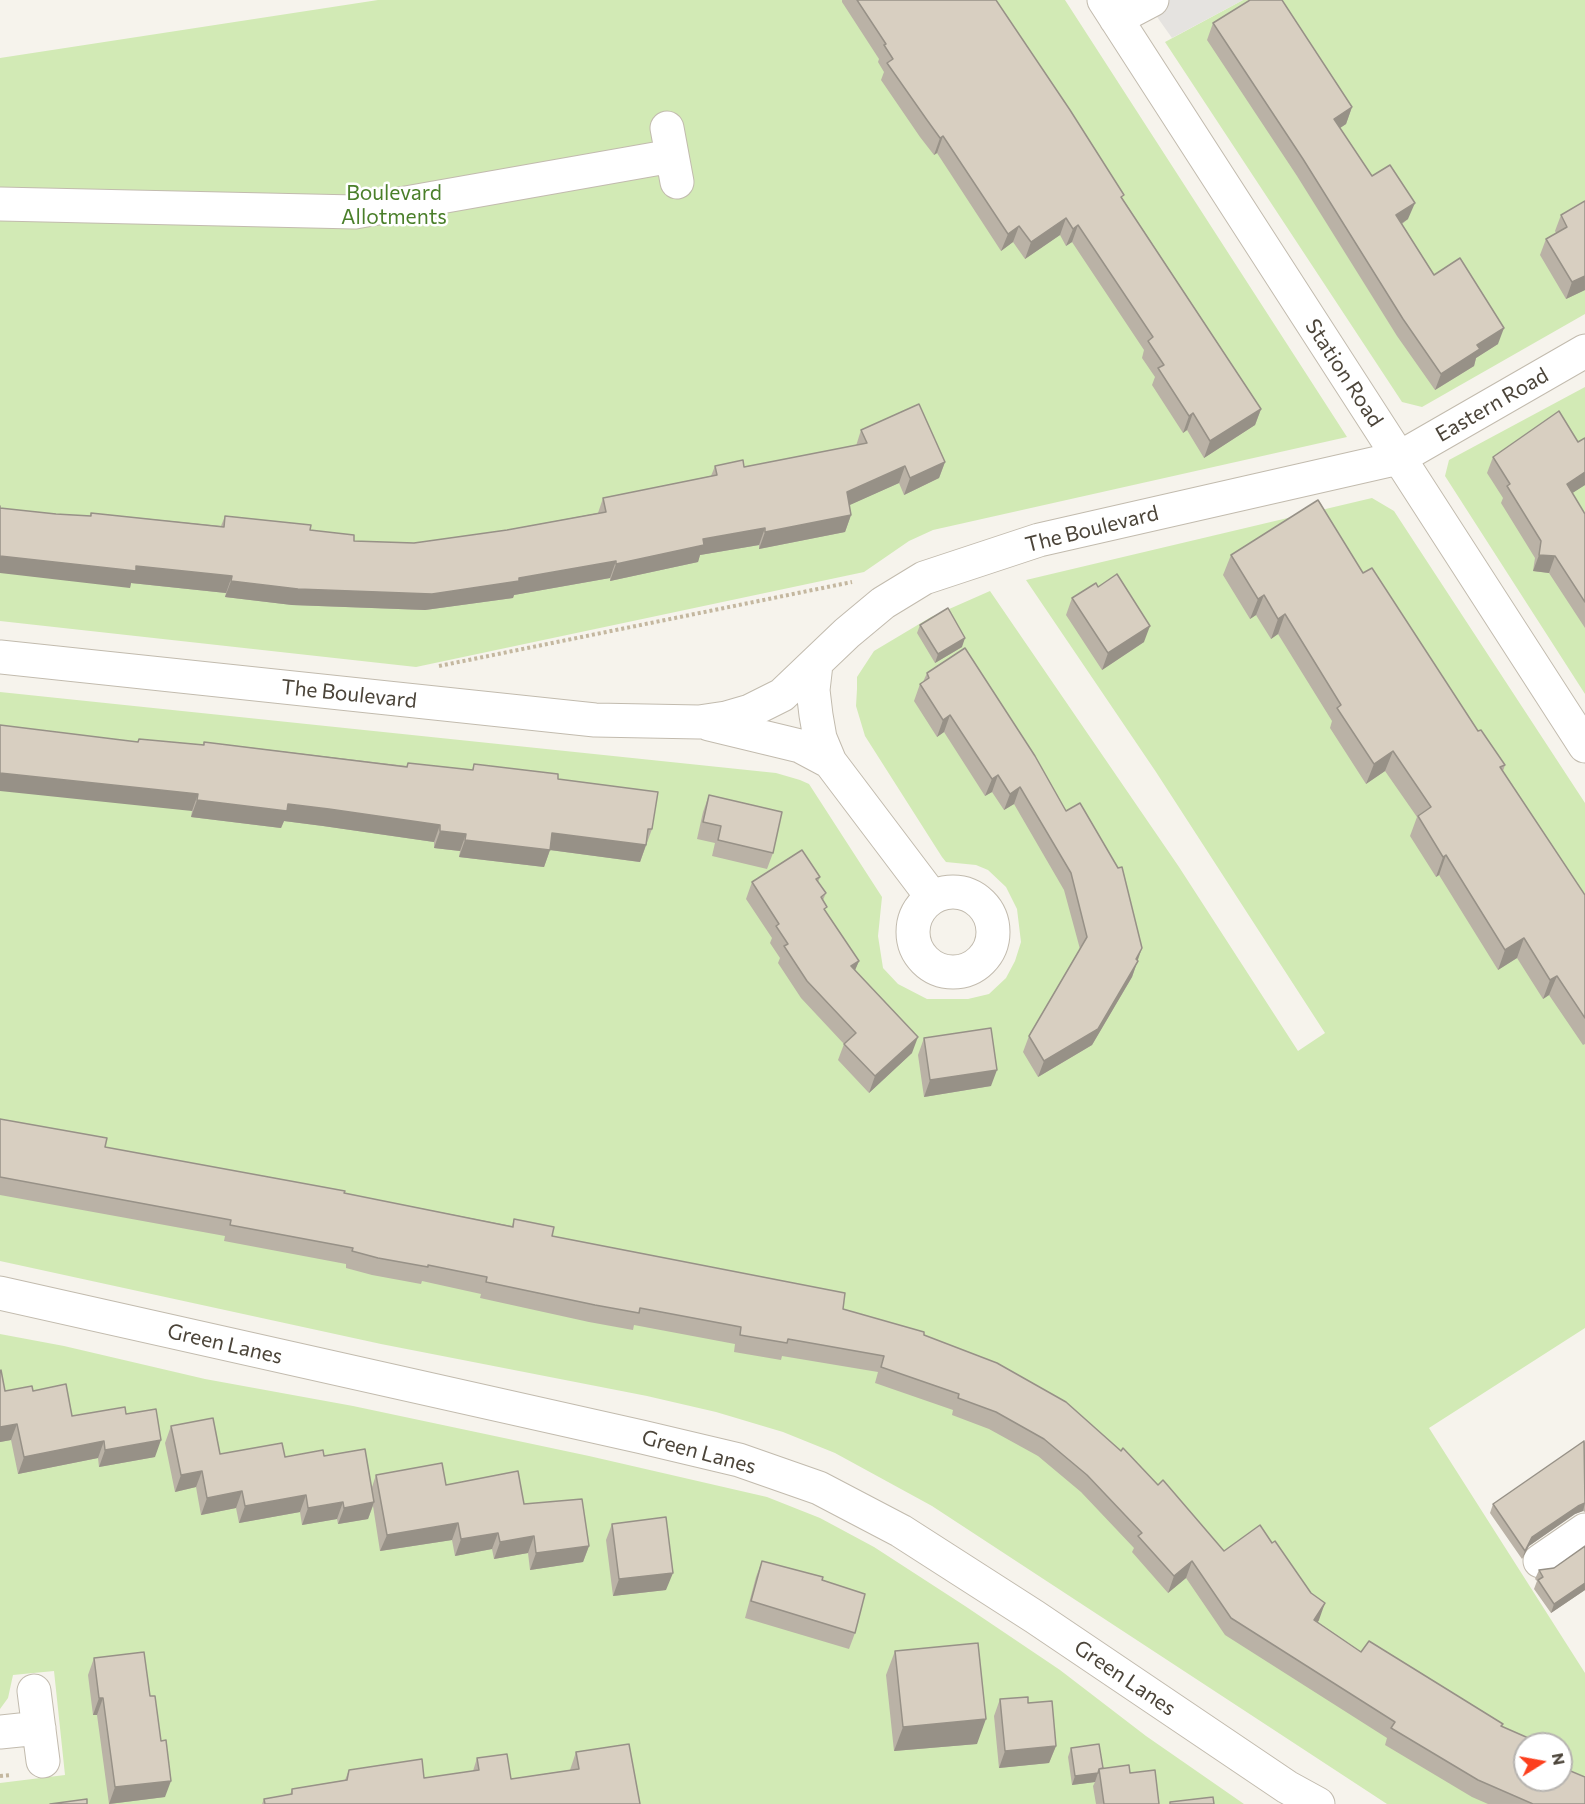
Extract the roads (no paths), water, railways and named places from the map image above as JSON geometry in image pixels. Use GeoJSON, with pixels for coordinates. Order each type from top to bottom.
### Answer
{"type":"FeatureCollection","features":[{"type":"Feature","properties":{"kind":"street"},"geometry":{"type":"LineString","coordinates":[[1110,10],[1152,0]]}},
{"type":"Feature","properties":{"kind":"street","name":"Station Road"},"geometry":{"type":"LineString","coordinates":[[1110,10],[1585,746]]}},
{"type":"Feature","properties":{"kind":"street"},"geometry":{"type":"LineString","coordinates":[[0,204],[355,212],[672,155]]}},
{"type":"Feature","properties":{"kind":"street","name":"Eastern Road"},"geometry":{"type":"LineString","coordinates":[[1398,458],[1585,351]]}},
{"type":"Feature","properties":{"kind":"street","name":"The Boulevard"},"geometry":{"type":"LineString","coordinates":[[699,722],[750,711],[782,695],[847,633],[883,603],[924,578],[1039,540],[1398,458]]}},
{"type":"Feature","properties":{"kind":"street","name":"The Boulevard"},"geometry":{"type":"LineString","coordinates":[[0,657],[595,720],[699,722],[800,746],[830,762]]}},
{"type":"Feature","properties":{"kind":"street","name":"The Boulevard"},"geometry":{"type":"LineString","coordinates":[[816,664],[813,690],[816,715],[820,738],[830,762],[932,897]]}},
{"type":"Feature","properties":{"kind":"street","name":"Green Lanes"},"geometry":{"type":"LineString","coordinates":[[0,1293],[652,1439],[739,1460],[819,1488],[901,1531],[1035,1617],[1287,1787],[1318,1804]]}},
{"type":"Feature","properties":{"kind":"street"},"geometry":{"type":"LineString","coordinates":[[1540,1560],[1585,1530]]}},
{"type":"Feature","properties":{"kind":"street"},"geometry":{"type":"LineString","coordinates":[[34,1691],[44,1761]]}},
{"type":"Feature","properties":{"kind":"street"},"geometry":{"type":"LineString","coordinates":[[0,1732],[39,1728]]}},
{"type":"Feature","properties":{"kind":"park label","name":"Boulevard Allotments"},"geometry":{"type":"Point","coordinates":[394,205]}}]}
